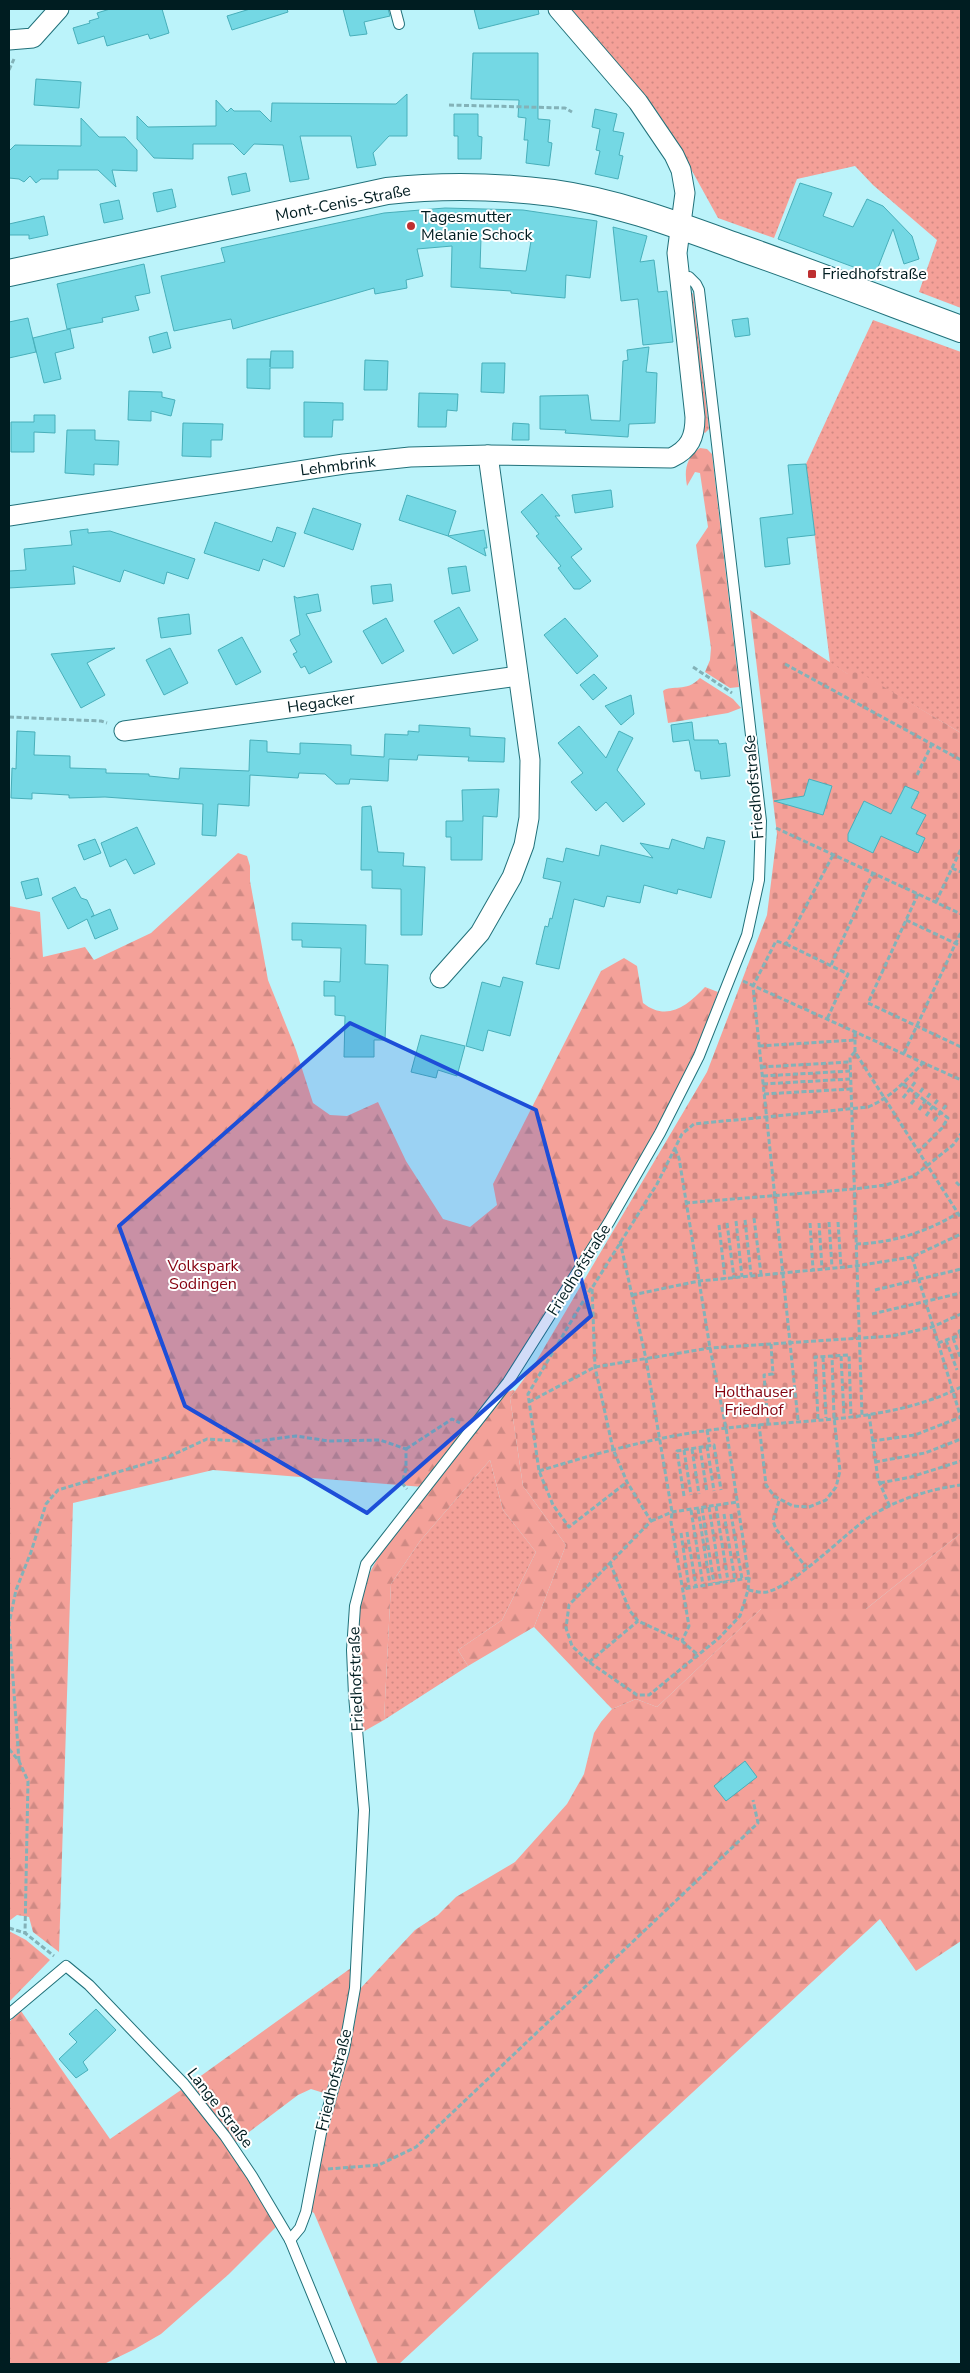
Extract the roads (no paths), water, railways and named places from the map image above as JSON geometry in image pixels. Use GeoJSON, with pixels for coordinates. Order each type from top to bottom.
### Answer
{"type":"FeatureCollection","features":[{"type":"Feature","properties":{"kind":"main road","name":"Mont-Cenis-Straße"},"geometry":{"type":"LineString","coordinates":[[9,273],[387,191],[487,187],[554,194],[615,206],[679,225],[961,329]]}},
{"type":"Feature","properties":{"kind":"street"},"geometry":{"type":"LineString","coordinates":[[9,40],[33,38],[59,9]]}},
{"type":"Feature","properties":{"kind":"street"},"geometry":{"type":"LineString","coordinates":[[558,9],[638,102],[674,155],[681,170],[684,187],[677,253],[679,277]]}},
{"type":"Feature","properties":{"kind":"street","name":"Lehmbrink"},"geometry":{"type":"LineString","coordinates":[[9,516],[344,464],[410,457],[488,455],[671,458],[688,447],[695,428],[679,277]]}},
{"type":"Feature","properties":{"kind":"street"},"geometry":{"type":"LineString","coordinates":[[440,978],[480,933],[512,877],[524,846],[531,794],[530,760],[488,455]]}},
{"type":"Feature","properties":{"kind":"street","name":"Hegacker"},"geometry":{"type":"LineString","coordinates":[[124,731],[518,676]]}},
{"type":"Feature","properties":{"kind":"lane"},"geometry":{"type":"LineString","coordinates":[[395,9],[399,24]]}},
{"type":"Feature","properties":{"kind":"lane","name":"Friedhofstraße"},"geometry":{"type":"LineString","coordinates":[[290,2240],[300,2228],[306,2212],[320,2133],[344,2050],[355,1988],[364,1810],[352,1650],[355,1606],[366,1564],[508,1382],[546,1324],[660,1134],[699,1056],[747,935],[759,880],[761,822],[699,290],[689,277],[679,277]]}},
{"type":"Feature","properties":{"kind":"lane","name":"Lange Straße"},"geometry":{"type":"LineString","coordinates":[[9,2014],[66,1966],[89,1985],[184,2084],[225,2136],[252,2176],[290,2240],[341,2364]]}},
{"type":"Feature","properties":{"kind":"place","name":"Tagesmutter Melanie Schock"},"geometry":{"type":"Point","coordinates":[411,226]}},
{"type":"Feature","properties":{"kind":"place","name":"Friedhofstraße"},"geometry":{"type":"Point","coordinates":[812,274]}},
{"type":"Feature","properties":{"kind":"park label","name":"Volkspark Sodingen"},"geometry":{"type":"Point","coordinates":[203,1275]}},
{"type":"Feature","properties":{"kind":"park label","name":"Holthauser Friedhof"},"geometry":{"type":"Point","coordinates":[754,1401]}}]}
